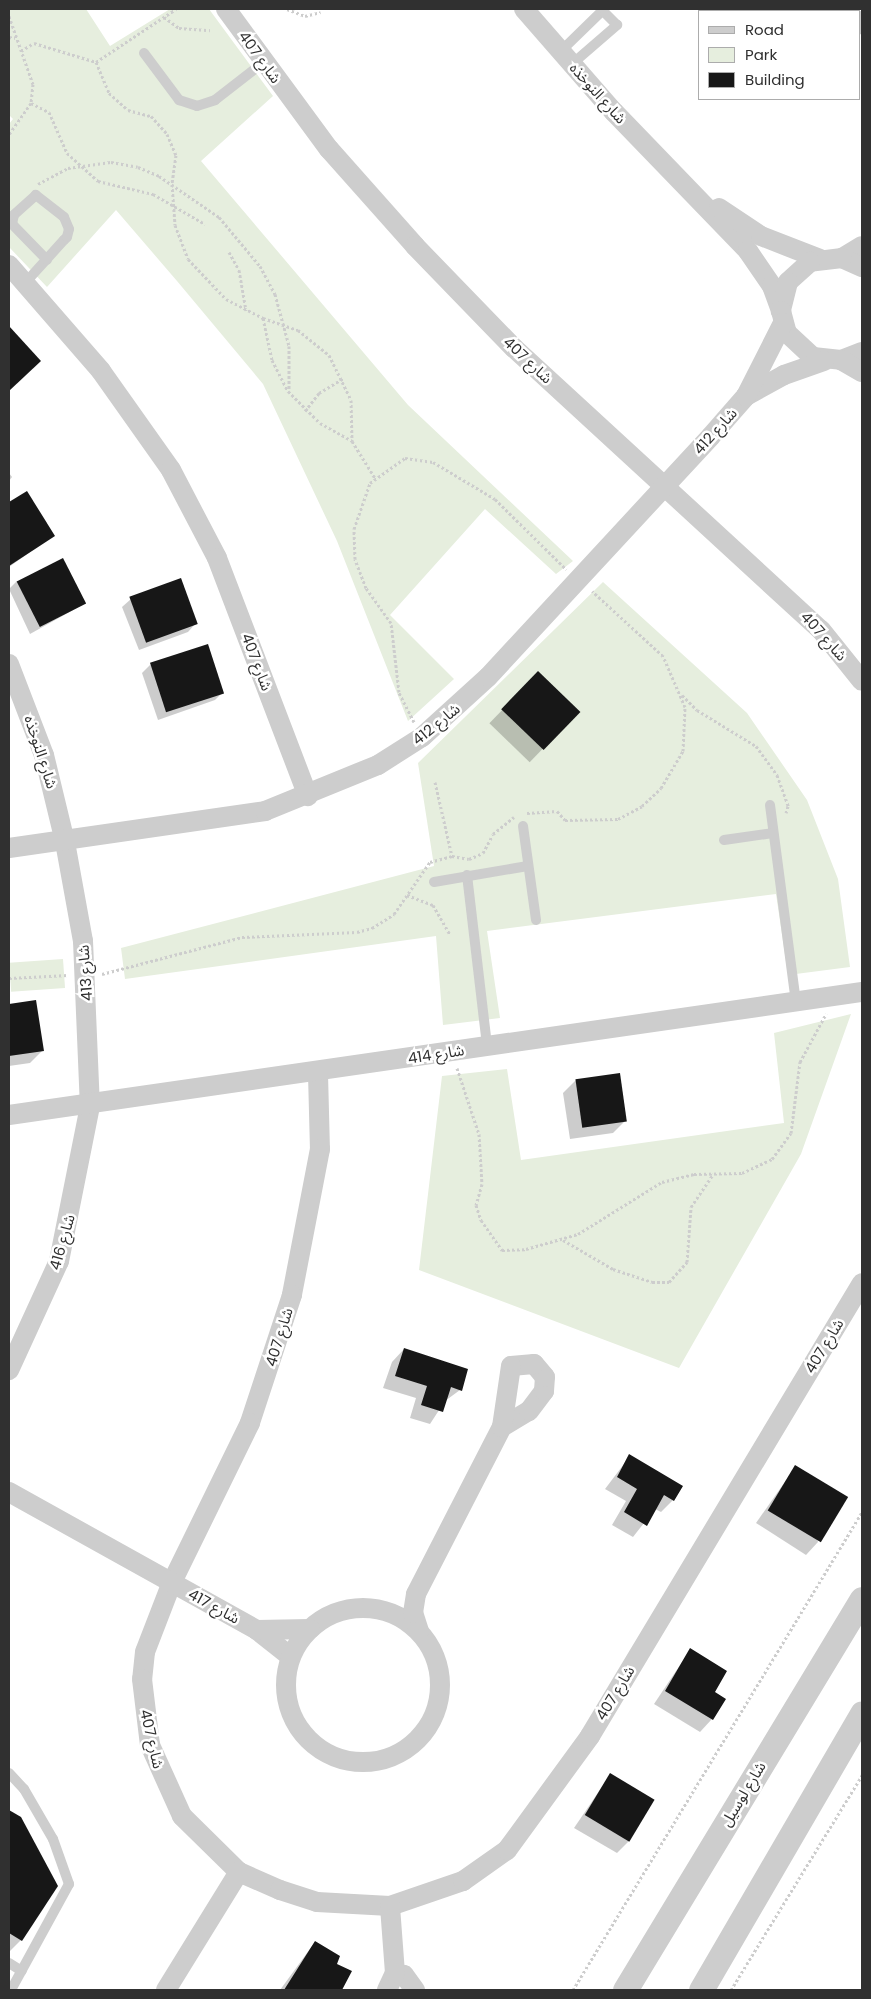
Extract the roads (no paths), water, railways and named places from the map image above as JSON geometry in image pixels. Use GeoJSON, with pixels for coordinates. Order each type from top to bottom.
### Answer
{"type":"FeatureCollection","features":[{"type":"Feature","properties":{"kind":"street","name":"شارع 407"},"geometry":{"type":"LineString","coordinates":[[226,9],[329,149],[415,246],[514,348],[666,485],[821,630],[862,680]]}},
{"type":"Feature","properties":{"kind":"street","name":"شارع النوخذه"},"geometry":{"type":"LineString","coordinates":[[524,9],[566,57],[748,251],[772,286],[782,317],[802,351],[833,360]]}},
{"type":"Feature","properties":{"kind":"street","name":"شارع النوخذه"},"geometry":{"type":"LineString","coordinates":[[676,174],[747,228],[820,259]]}},
{"type":"Feature","properties":{"kind":"street"},"geometry":{"type":"LineString","coordinates":[[842,258],[862,246]]}},
{"type":"Feature","properties":{"kind":"street"},"geometry":{"type":"LineString","coordinates":[[820,259],[842,258],[862,267]]}},
{"type":"Feature","properties":{"kind":"street","name":"شارع 412"},"geometry":{"type":"LineString","coordinates":[[9,848],[223,820],[308,796],[378,765],[422,737],[462,703],[666,485],[746,396],[782,317],[784,291],[794,274],[820,259]]}},
{"type":"Feature","properties":{"kind":"street","name":"شارع 407"},"geometry":{"type":"LineString","coordinates":[[9,265],[26,282],[101,371],[171,470],[217,558],[308,796]]}},
{"type":"Feature","properties":{"kind":"street","name":"شارع 412"},"geometry":{"type":"LineString","coordinates":[[746,396],[784,375],[862,352]]}},
{"type":"Feature","properties":{"kind":"street"},"geometry":{"type":"LineString","coordinates":[[833,360],[862,372]]}},
{"type":"Feature","properties":{"kind":"street","name":"شارع النوخذه"},"geometry":{"type":"LineString","coordinates":[[9,664],[44,755],[65,842]]}},
{"type":"Feature","properties":{"kind":"street","name":"شارع 413"},"geometry":{"type":"LineString","coordinates":[[65,842],[86,975],[90,1106]]}},
{"type":"Feature","properties":{"kind":"street","name":"شارع 414"},"geometry":{"type":"LineString","coordinates":[[9,1115],[90,1106],[318,1074],[454,1050],[862,992]]}},
{"type":"Feature","properties":{"kind":"street","name":"شارع 407"},"geometry":{"type":"LineString","coordinates":[[318,1074],[320,1149],[292,1295],[250,1423],[172,1582],[145,1652],[144,1713],[150,1745],[182,1816],[239,1872],[317,1902],[390,1906],[463,1881],[492,1863],[523,1834],[590,1736],[862,1283]]}},
{"type":"Feature","properties":{"kind":"street","name":"شارع 416"},"geometry":{"type":"LineString","coordinates":[[9,1370],[59,1261],[90,1106]]}},
{"type":"Feature","properties":{"kind":"street"},"geometry":{"type":"LineString","coordinates":[[416,1594],[375,1608],[340,1611],[310,1628],[291,1658],[287,1698],[304,1736],[338,1759],[379,1762],[416,1743],[438,1708],[439,1667],[419,1631],[414,1613],[416,1594],[502,1427]]}},
{"type":"Feature","properties":{"kind":"street"},"geometry":{"type":"LineString","coordinates":[[9,1492],[172,1582]]}},
{"type":"Feature","properties":{"kind":"street","name":"شارع 417"},"geometry":{"type":"LineString","coordinates":[[172,1582],[257,1630],[291,1658]]}},
{"type":"Feature","properties":{"kind":"street","name":"شارع لوسيل"},"geometry":{"type":"LineString","coordinates":[[625,1990],[862,1599]]}},
{"type":"Feature","properties":{"kind":"street"},"geometry":{"type":"LineString","coordinates":[[375,1608],[391,1612],[419,1631]]}},
{"type":"Feature","properties":{"kind":"street","name":"شارع 417"},"geometry":{"type":"LineString","coordinates":[[257,1630],[310,1628]]}},
{"type":"Feature","properties":{"kind":"street"},"geometry":{"type":"LineString","coordinates":[[701,1990],[862,1713]]}},
{"type":"Feature","properties":{"kind":"street"},"geometry":{"type":"LineString","coordinates":[[166,1990],[239,1872]]}},
{"type":"Feature","properties":{"kind":"street"},"geometry":{"type":"LineString","coordinates":[[390,1906],[391,1981],[404,1975],[415,1990]]}},
{"type":"Feature","properties":{"kind":"lane"},"geometry":{"type":"LineString","coordinates":[[605,11],[617,25],[566,57],[605,11]]}},
{"type":"Feature","properties":{"kind":"lane"},"geometry":{"type":"LineString","coordinates":[[144,53],[179,100],[197,106],[215,100],[264,62]]}},
{"type":"Feature","properties":{"kind":"lane"},"geometry":{"type":"LineString","coordinates":[[26,282],[67,237],[69,224],[36,195],[14,215],[12,224],[46,260]]}},
{"type":"Feature","properties":{"kind":"lane"},"geometry":{"type":"LineString","coordinates":[[770,805],[796,1002]]}},
{"type":"Feature","properties":{"kind":"lane"},"geometry":{"type":"LineString","coordinates":[[522,826],[536,920]]}},
{"type":"Feature","properties":{"kind":"lane"},"geometry":{"type":"LineString","coordinates":[[724,840],[773,833]]}},
{"type":"Feature","properties":{"kind":"lane"},"geometry":{"type":"LineString","coordinates":[[434,882],[528,866]]}},
{"type":"Feature","properties":{"kind":"lane"},"geometry":{"type":"LineString","coordinates":[[467,875],[487,1046]]}},
{"type":"Feature","properties":{"kind":"lane"},"geometry":{"type":"LineString","coordinates":[[9,1772],[53,1839],[69,1884],[11,1990]]}},
{"type":"Feature","properties":{"kind":"lane"},"geometry":{"type":"LineString","coordinates":[[9,1962],[22,1971]]}}]}
